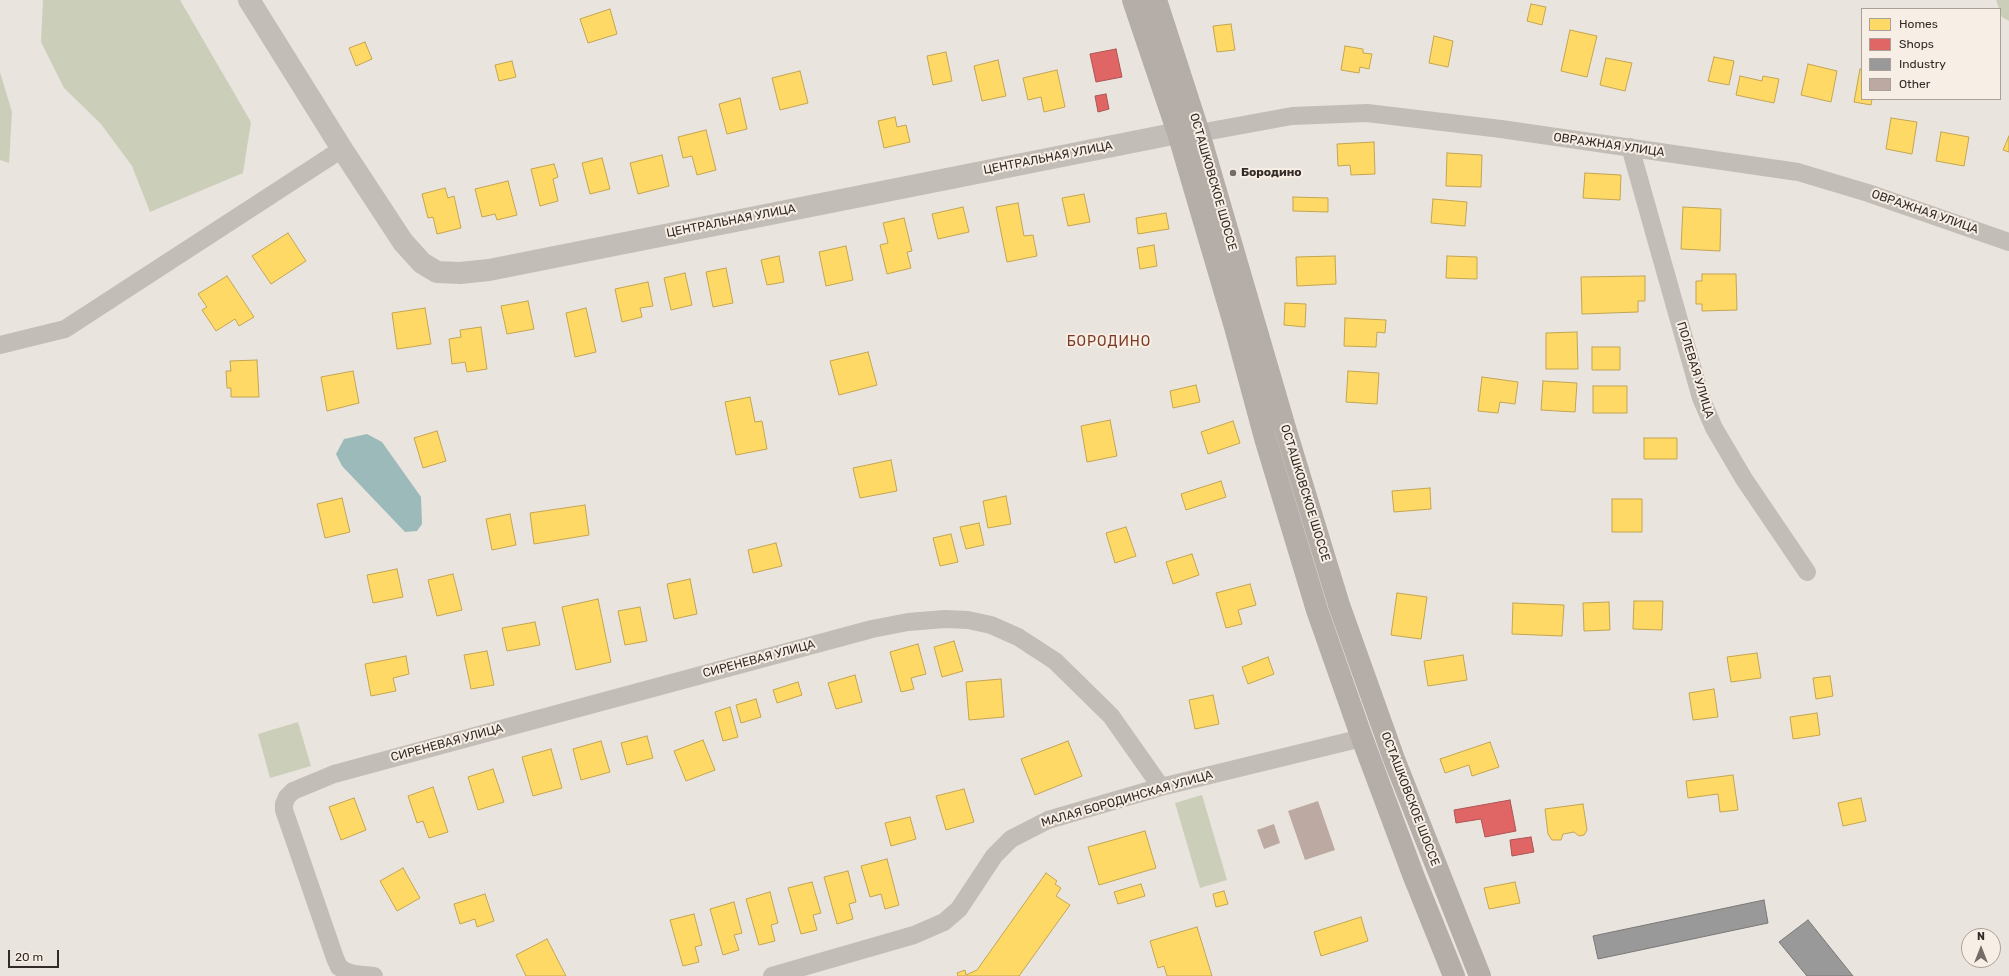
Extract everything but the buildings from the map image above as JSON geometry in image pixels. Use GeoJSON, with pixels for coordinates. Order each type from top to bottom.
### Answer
{"type":"FeatureCollection","features":[{"type":"Feature","properties":{"kind":"main road","name":"ОСТАШКОВСКОЕ ШОССЕ"},"geometry":{"type":"LineString","coordinates":[[1133,0],[1189,133],[1286,431],[1339,605],[1394,759],[1480,976]]}},
{"type":"Feature","properties":{"kind":"main road","name":"ОСТАШКОВСКОЕ ШОССЕ"},"geometry":{"type":"LineString","coordinates":[[1156,0],[1235,327],[1267,446],[1317,610],[1362,738],[1414,877],[1454,976]]}},
{"type":"Feature","properties":{"kind":"street","name":"ЦЕНТРАЛЬНАЯ УЛИЦА"},"geometry":{"type":"LineString","coordinates":[[249,0],[403,242],[422,263],[437,272],[460,273],[489,270],[1189,133]]}},
{"type":"Feature","properties":{"kind":"street","name":"ОВРАЖНАЯ УЛИЦА"},"geometry":{"type":"LineString","coordinates":[[1189,133],[1292,116],[1367,113],[1630,147],[1798,172],[1868,193],[2009,242]]}},
{"type":"Feature","properties":{"kind":"street","name":"ПОЛЕВАЯ УЛИЦА"},"geometry":{"type":"LineString","coordinates":[[1630,147],[1701,398],[1714,428],[1744,479],[1807,572]]}},
{"type":"Feature","properties":{"kind":"street"},"geometry":{"type":"LineString","coordinates":[[0,345],[65,329],[342,148]]}},
{"type":"Feature","properties":{"kind":"street","name":"СИРЕНЕВАЯ УЛИЦА"},"geometry":{"type":"LineString","coordinates":[[374,976],[354,974],[345,971],[340,967],[334,958],[284,810],[284,804],[287,797],[301,787],[334,774],[872,629],[908,622],[945,619],[968,620],[991,625],[1018,637],[1055,661],[1111,716],[1161,787]]}},
{"type":"Feature","properties":{"kind":"street","name":"МАЛАЯ БОРОДИНСКАЯ УЛИЦА"},"geometry":{"type":"LineString","coordinates":[[772,976],[914,935],[944,922],[959,909],[994,856],[1011,839],[1048,820],[1161,787],[1362,738]]}},
{"type":"Feature","properties":{"kind":"green space"},"geometry":{"type":"Polygon","coordinates":[[[43,0],[180,0],[251,122],[243,173],[150,212],[132,166],[101,124],[64,88],[41,42],[43,0]]]}},
{"type":"Feature","properties":{"kind":"green space"},"geometry":{"type":"Polygon","coordinates":[[[1996,0],[2009,0],[2009,21],[2002,17],[2001,8],[1999,8],[1996,0]]]}},
{"type":"Feature","properties":{"kind":"green space"},"geometry":{"type":"Polygon","coordinates":[[[0,72],[12,112],[9,163],[0,160],[0,72]]]}},
{"type":"Feature","properties":{"kind":"green space"},"geometry":{"type":"Polygon","coordinates":[[[298,722],[311,766],[270,778],[258,734],[298,722]]]}},
{"type":"Feature","properties":{"kind":"green space"},"geometry":{"type":"Polygon","coordinates":[[[1202,795],[1227,880],[1200,888],[1175,803],[1202,795]]]}},
{"type":"Feature","properties":{"kind":"water"},"geometry":{"type":"Polygon","coordinates":[[[367,434],[382,442],[421,497],[422,524],[417,531],[405,532],[342,466],[336,454],[344,439],[367,434]]]}},
{"type":"Feature","properties":{"kind":"place","name":"Бородино"},"geometry":{"type":"Point","coordinates":[1233,173]}},
{"type":"Feature","properties":{"kind":"district","name":"БОРОДИНО"},"geometry":{"type":"Point","coordinates":[1109,342]}}]}
